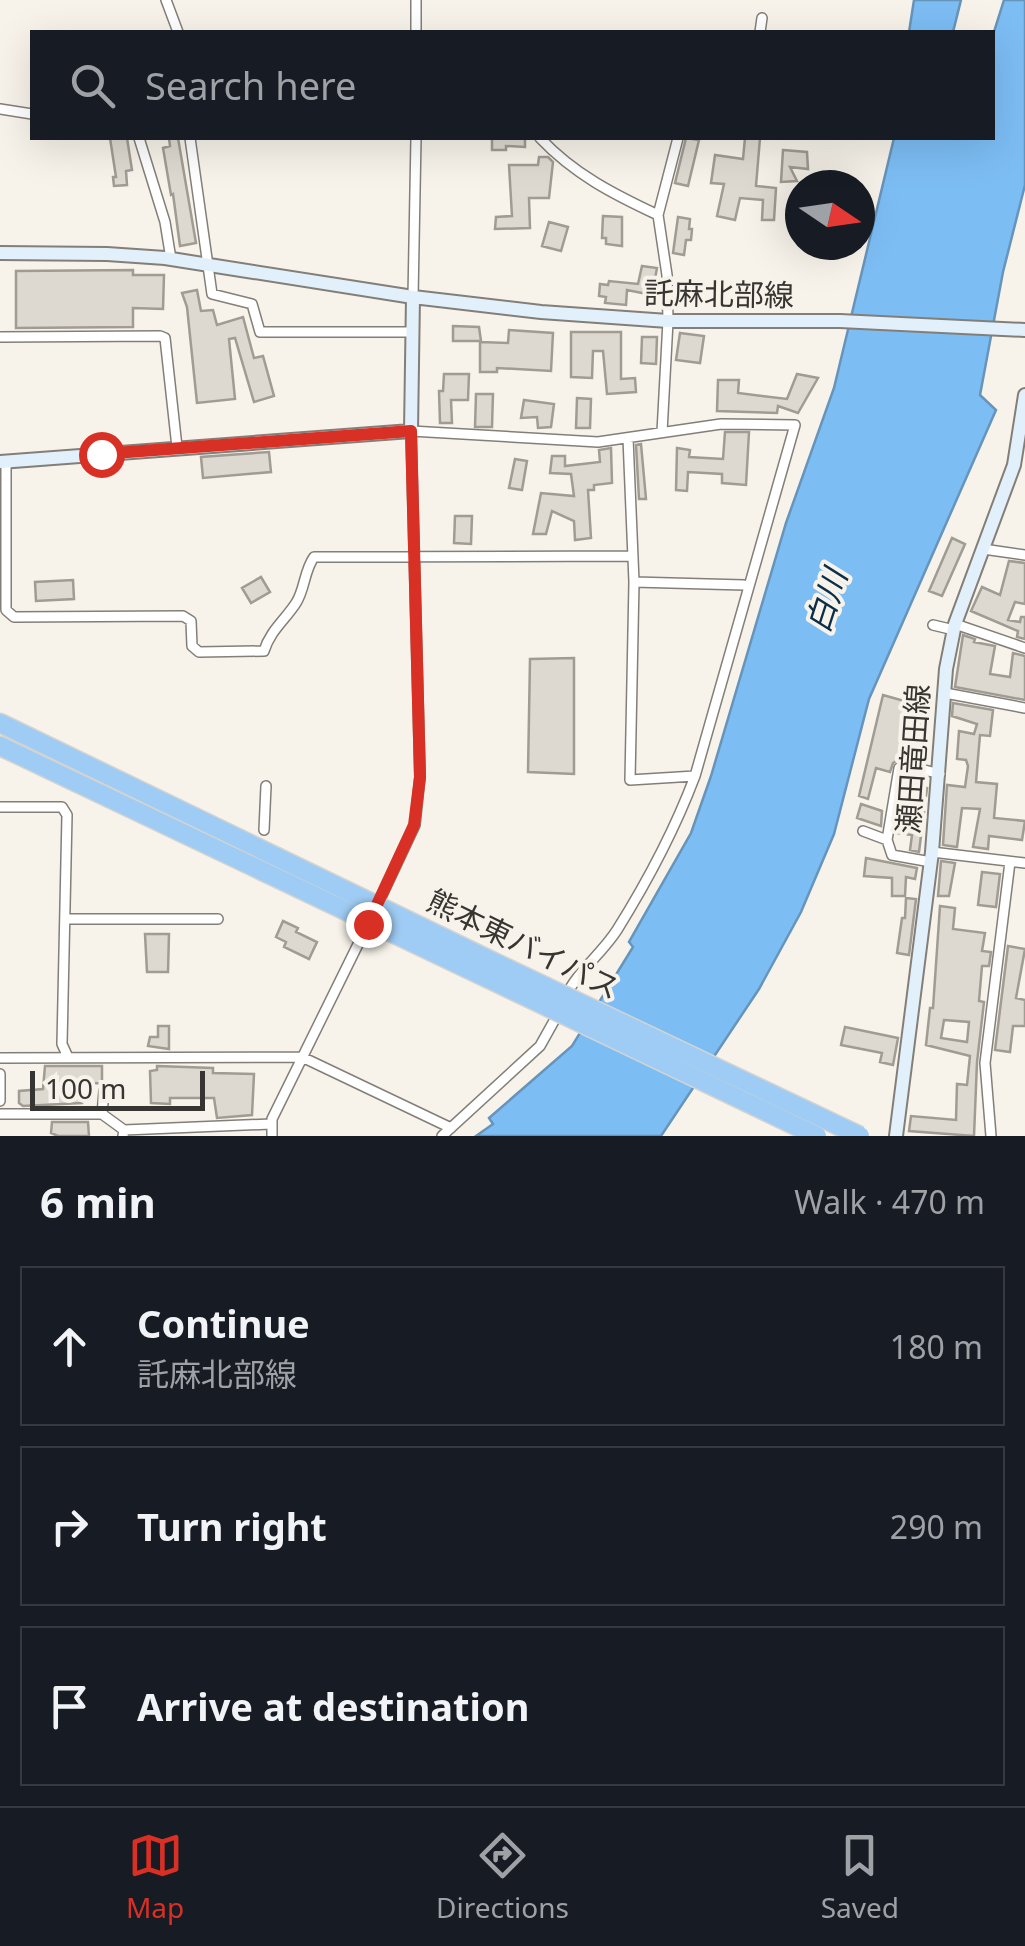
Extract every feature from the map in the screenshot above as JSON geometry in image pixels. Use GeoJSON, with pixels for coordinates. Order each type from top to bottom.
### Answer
{"type":"FeatureCollection","features":[{"type":"Feature","properties":{"kind":"highway","name":"熊本東バイパス"},"geometry":{"type":"LineString","coordinates":[[0,723],[378,904],[492,971],[817,1136]]}},
{"type":"Feature","properties":{"kind":"highway","name":"熊本東バイパス"},"geometry":{"type":"LineString","coordinates":[[0,746],[182,830],[368,924],[492,971],[860,1136]]}},
{"type":"Feature","properties":{"kind":"main road","name":"託麻北部線"},"geometry":{"type":"LineString","coordinates":[[0,253],[170,259],[541,312],[668,321],[840,321],[1025,330]]}},
{"type":"Feature","properties":{"kind":"main road"},"geometry":{"type":"LineString","coordinates":[[3,462],[411,431],[413,296]]}},
{"type":"Feature","properties":{"kind":"main road","name":"瀬田竜田線"},"geometry":{"type":"LineString","coordinates":[[896,1136],[931,857],[944,693],[954,628],[1014,466],[1025,395]]}},
{"type":"Feature","properties":{"kind":"street"},"geometry":{"type":"LineString","coordinates":[[166,0],[177,30]]}},
{"type":"Feature","properties":{"kind":"street"},"geometry":{"type":"LineString","coordinates":[[416,0],[416,30]]}},
{"type":"Feature","properties":{"kind":"street"},"geometry":{"type":"LineString","coordinates":[[760,30],[762,18]]}},
{"type":"Feature","properties":{"kind":"street"},"geometry":{"type":"LineString","coordinates":[[0,109],[30,114]]}},
{"type":"Feature","properties":{"kind":"street"},"geometry":{"type":"LineString","coordinates":[[140,140],[165,222],[170,259]]}},
{"type":"Feature","properties":{"kind":"street"},"geometry":{"type":"LineString","coordinates":[[190,140],[212,294],[252,304],[260,332],[412,332]]}},
{"type":"Feature","properties":{"kind":"street"},"geometry":{"type":"LineString","coordinates":[[413,296],[416,140]]}},
{"type":"Feature","properties":{"kind":"street"},"geometry":{"type":"LineString","coordinates":[[542,140],[561,160],[592,181],[658,215]]}},
{"type":"Feature","properties":{"kind":"street"},"geometry":{"type":"LineString","coordinates":[[662,432],[668,321],[667,275],[658,215],[677,140]]}},
{"type":"Feature","properties":{"kind":"street"},"geometry":{"type":"LineString","coordinates":[[0,337],[165,338],[177,447]]}},
{"type":"Feature","properties":{"kind":"street"},"geometry":{"type":"LineString","coordinates":[[272,1136],[271,1124],[414,825],[418,793],[411,431],[598,442],[721,424],[796,425],[681,814],[617,930],[572,982],[548,1036],[442,1136]]}},
{"type":"Feature","properties":{"kind":"street"},"geometry":{"type":"LineString","coordinates":[[628,438],[634,582],[630,780],[695,776]]}},
{"type":"Feature","properties":{"kind":"street"},"geometry":{"type":"LineString","coordinates":[[3,462],[6,610],[14,617],[183,616],[191,621],[192,646],[199,652],[264,651],[268,636],[298,600],[314,557],[632,556]]}},
{"type":"Feature","properties":{"kind":"street"},"geometry":{"type":"LineString","coordinates":[[982,549],[1025,555]]}},
{"type":"Feature","properties":{"kind":"street"},"geometry":{"type":"LineString","coordinates":[[634,582],[744,585]]}},
{"type":"Feature","properties":{"kind":"street"},"geometry":{"type":"LineString","coordinates":[[933,625],[1025,648]]}},
{"type":"Feature","properties":{"kind":"street"},"geometry":{"type":"LineString","coordinates":[[944,693],[1025,708]]}},
{"type":"Feature","properties":{"kind":"street"},"geometry":{"type":"LineString","coordinates":[[940,774],[908,766],[899,768],[887,840],[892,855],[1025,863]]}},
{"type":"Feature","properties":{"kind":"street"},"geometry":{"type":"LineString","coordinates":[[264,830],[266,786]]}},
{"type":"Feature","properties":{"kind":"street"},"geometry":{"type":"LineString","coordinates":[[0,808],[62,807],[66,815],[62,1044],[67,1056]]}},
{"type":"Feature","properties":{"kind":"street"},"geometry":{"type":"LineString","coordinates":[[863,832],[887,840]]}},
{"type":"Feature","properties":{"kind":"street"},"geometry":{"type":"LineString","coordinates":[[990,1136],[985,1063],[1010,862]]}},
{"type":"Feature","properties":{"kind":"street"},"geometry":{"type":"LineString","coordinates":[[67,919],[218,919]]}},
{"type":"Feature","properties":{"kind":"street"},"geometry":{"type":"LineString","coordinates":[[0,1058],[302,1057],[452,1128]]}},
{"type":"Feature","properties":{"kind":"street"},"geometry":{"type":"LineString","coordinates":[[0,1074],[0,1101]]}},
{"type":"Feature","properties":{"kind":"street"},"geometry":{"type":"LineString","coordinates":[[102,1114],[104,1092]]}},
{"type":"Feature","properties":{"kind":"street"},"geometry":{"type":"LineString","coordinates":[[0,1114],[102,1114],[123,1133],[271,1124]]}},
{"type":"Feature","properties":{"kind":"water"},"geometry":{"type":"Polygon","coordinates":[[[914,0],[961,0],[954,30],[909,30],[914,0]]]}},
{"type":"Feature","properties":{"kind":"water","name":"白川"},"geometry":{"type":"Polygon","coordinates":[[[1004,0],[1025,0],[1025,185],[1003,272],[980,395],[996,410],[869,699],[834,834],[801,912],[759,989],[661,1136],[476,1136],[493,1124],[489,1118],[572,1046],[633,947],[629,942],[691,833],[786,523],[834,388],[865,260],[875,260],[875,217],[894,140],[995,140],[995,30],[1004,0]]]}},
{"type":"Feature","properties":{"kind":"building"},"geometry":{"type":"Polygon","coordinates":[[[110,140],[127,140],[132,170],[126,171],[127,185],[114,186],[110,140]]]}},
{"type":"Feature","properties":{"kind":"building"},"geometry":{"type":"Polygon","coordinates":[[[169,140],[178,140],[196,243],[180,246],[163,148],[170,146],[169,140]]]}},
{"type":"Feature","properties":{"kind":"building"},"geometry":{"type":"Polygon","coordinates":[[[492,140],[525,140],[525,147],[492,150],[492,140]]]}},
{"type":"Feature","properties":{"kind":"building"},"geometry":{"type":"Polygon","coordinates":[[[686,140],[699,140],[688,186],[675,183],[686,140]]]}},
{"type":"Feature","properties":{"kind":"building"},"geometry":{"type":"Polygon","coordinates":[[[745,140],[760,140],[756,186],[776,188],[774,220],[762,220],[763,200],[740,198],[735,220],[717,216],[724,184],[711,183],[715,155],[743,159],[745,140]]]}},
{"type":"Feature","properties":{"kind":"building"},"geometry":{"type":"Polygon","coordinates":[[[783,150],[807,152],[808,169],[790,167],[792,170],[785,170],[785,182],[781,182],[783,150]]]}},
{"type":"Feature","properties":{"kind":"building"},"geometry":{"type":"Polygon","coordinates":[[[539,157],[548,157],[553,162],[549,198],[529,198],[530,228],[495,229],[496,217],[512,216],[509,165],[538,165],[539,157]]]}},
{"type":"Feature","properties":{"kind":"building"},"geometry":{"type":"Polygon","coordinates":[[[603,216],[622,217],[622,246],[606,244],[606,238],[602,238],[603,216]]]}},
{"type":"Feature","properties":{"kind":"building"},"geometry":{"type":"Polygon","coordinates":[[[678,217],[690,219],[692,229],[684,255],[673,253],[678,217]]]}},
{"type":"Feature","properties":{"kind":"building"},"geometry":{"type":"Polygon","coordinates":[[[549,222],[568,227],[561,251],[542,246],[549,222]]]}},
{"type":"Feature","properties":{"kind":"building"},"geometry":{"type":"Polygon","coordinates":[[[642,266],[657,268],[652,295],[627,290],[626,305],[605,303],[606,297],[599,296],[600,284],[608,285],[609,281],[638,284],[642,266]]]}},
{"type":"Feature","properties":{"kind":"building"},"geometry":{"type":"Polygon","coordinates":[[[133,270],[133,275],[164,275],[163,309],[133,308],[133,327],[16,328],[16,271],[133,270]]]}},
{"type":"Feature","properties":{"kind":"building"},"geometry":{"type":"Polygon","coordinates":[[[197,290],[201,311],[213,310],[217,325],[243,317],[254,358],[263,356],[274,396],[254,402],[235,338],[229,339],[235,399],[197,403],[187,307],[182,293],[197,290]]]}},
{"type":"Feature","properties":{"kind":"building"},"geometry":{"type":"Polygon","coordinates":[[[453,326],[479,327],[481,341],[453,341],[453,326]]]}},
{"type":"Feature","properties":{"kind":"building"},"geometry":{"type":"Polygon","coordinates":[[[509,330],[553,333],[551,371],[497,368],[497,372],[480,372],[480,342],[508,343],[509,330]]]}},
{"type":"Feature","properties":{"kind":"building"},"geometry":{"type":"Polygon","coordinates":[[[571,332],[621,332],[621,379],[635,378],[636,392],[607,394],[603,351],[593,351],[592,378],[571,377],[571,332]]]}},
{"type":"Feature","properties":{"kind":"building"},"geometry":{"type":"Polygon","coordinates":[[[680,333],[704,336],[700,363],[676,360],[680,333]]]}},
{"type":"Feature","properties":{"kind":"building"},"geometry":{"type":"Polygon","coordinates":[[[642,337],[657,337],[656,364],[641,363],[642,337]]]}},
{"type":"Feature","properties":{"kind":"building"},"geometry":{"type":"Polygon","coordinates":[[[444,374],[469,374],[468,400],[451,400],[452,423],[440,423],[439,391],[443,391],[444,374]]]}},
{"type":"Feature","properties":{"kind":"building"},"geometry":{"type":"Polygon","coordinates":[[[797,374],[818,378],[798,413],[778,406],[777,413],[717,411],[718,380],[739,380],[738,393],[787,399],[797,374]]]}},
{"type":"Feature","properties":{"kind":"building"},"geometry":{"type":"Polygon","coordinates":[[[476,394],[493,394],[492,427],[475,427],[476,394]]]}},
{"type":"Feature","properties":{"kind":"building"},"geometry":{"type":"Polygon","coordinates":[[[577,398],[591,399],[590,428],[576,428],[577,398]]]}},
{"type":"Feature","properties":{"kind":"building"},"geometry":{"type":"Polygon","coordinates":[[[524,400],[554,404],[551,427],[538,428],[537,417],[521,418],[524,400]]]}},
{"type":"Feature","properties":{"kind":"building"},"geometry":{"type":"Polygon","coordinates":[[[725,432],[749,432],[746,485],[722,483],[722,474],[688,472],[687,491],[676,490],[677,448],[690,450],[689,457],[723,459],[725,432]]]}},
{"type":"Feature","properties":{"kind":"building"},"geometry":{"type":"Polygon","coordinates":[[[641,444],[646,499],[639,499],[636,445],[641,444]]]}},
{"type":"Feature","properties":{"kind":"building"},"geometry":{"type":"Polygon","coordinates":[[[611,448],[612,483],[594,485],[594,490],[588,490],[591,538],[575,540],[574,521],[552,511],[546,534],[533,534],[541,493],[574,496],[571,474],[550,473],[552,456],[565,456],[565,466],[600,462],[599,450],[611,448]]]}},
{"type":"Feature","properties":{"kind":"building"},"geometry":{"type":"Polygon","coordinates":[[[269,452],[271,472],[203,478],[201,457],[269,452]]]}},
{"type":"Feature","properties":{"kind":"building"},"geometry":{"type":"Polygon","coordinates":[[[515,459],[527,461],[522,490],[509,488],[515,459]]]}},
{"type":"Feature","properties":{"kind":"building"},"geometry":{"type":"Polygon","coordinates":[[[455,516],[472,516],[471,544],[454,543],[455,516]]]}},
{"type":"Feature","properties":{"kind":"building"},"geometry":{"type":"Polygon","coordinates":[[[952,538],[965,544],[942,596],[929,591],[952,538]]]}},
{"type":"Feature","properties":{"kind":"building"},"geometry":{"type":"Polygon","coordinates":[[[1009,561],[1025,563],[1025,604],[1015,602],[1008,620],[1020,622],[1025,617],[1025,639],[1017,637],[1018,631],[971,611],[982,587],[1000,595],[1009,561]]]}},
{"type":"Feature","properties":{"kind":"building"},"geometry":{"type":"Polygon","coordinates":[[[261,577],[270,592],[251,603],[242,588],[261,577]]]}},
{"type":"Feature","properties":{"kind":"building"},"geometry":{"type":"Polygon","coordinates":[[[73,580],[74,599],[36,601],[35,582],[73,580]]]}},
{"type":"Feature","properties":{"kind":"building"},"geometry":{"type":"Polygon","coordinates":[[[963,635],[975,639],[974,642],[995,646],[990,674],[1010,677],[1013,653],[1025,656],[1025,700],[955,687],[963,635]]]}},
{"type":"Feature","properties":{"kind":"building"},"geometry":{"type":"Polygon","coordinates":[[[574,658],[574,774],[528,772],[530,659],[574,658]]]}},
{"type":"Feature","properties":{"kind":"building"},"geometry":{"type":"Polygon","coordinates":[[[883,695],[908,702],[903,720],[923,724],[919,747],[927,748],[920,761],[903,757],[893,763],[890,772],[876,768],[868,799],[859,796],[883,695]]]}},
{"type":"Feature","properties":{"kind":"building"},"geometry":{"type":"Polygon","coordinates":[[[953,703],[993,710],[990,736],[980,735],[976,782],[997,784],[994,818],[1025,821],[1022,840],[989,836],[988,849],[973,847],[980,809],[962,808],[957,847],[943,845],[947,785],[965,787],[968,766],[966,760],[957,759],[959,731],[974,734],[977,724],[952,716],[953,703]]]}},
{"type":"Feature","properties":{"kind":"building"},"geometry":{"type":"Polygon","coordinates":[[[906,774],[918,777],[920,787],[927,788],[919,852],[910,850],[912,835],[896,833],[899,820],[907,821],[911,792],[903,791],[906,774]]]}},
{"type":"Feature","properties":{"kind":"building"},"geometry":{"type":"Polygon","coordinates":[[[861,804],[882,811],[881,826],[857,818],[861,804]]]}},
{"type":"Feature","properties":{"kind":"building"},"geometry":{"type":"Polygon","coordinates":[[[866,858],[917,868],[915,879],[906,877],[905,896],[892,896],[892,878],[864,876],[866,858]]]}},
{"type":"Feature","properties":{"kind":"building"},"geometry":{"type":"Polygon","coordinates":[[[941,861],[955,863],[949,896],[938,896],[941,861]]]}},
{"type":"Feature","properties":{"kind":"building"},"geometry":{"type":"Polygon","coordinates":[[[982,872],[1000,874],[996,907],[978,905],[982,872]]]}},
{"type":"Feature","properties":{"kind":"building"},"geometry":{"type":"Polygon","coordinates":[[[906,898],[916,899],[909,955],[897,953],[906,898]]]}},
{"type":"Feature","properties":{"kind":"building"},"geometry":{"type":"Polygon","coordinates":[[[940,906],[955,908],[953,929],[985,933],[982,951],[991,952],[989,966],[982,966],[979,1001],[984,1002],[974,1136],[909,1131],[911,1116],[956,1120],[957,1084],[967,1085],[970,1056],[926,1045],[933,1008],[940,906]],[[944,1020],[941,1038],[967,1042],[969,1022],[944,1020]]]}},
{"type":"Feature","properties":{"kind":"building"},"geometry":{"type":"Polygon","coordinates":[[[283,921],[317,942],[309,959],[284,947],[286,942],[276,937],[283,921]]]}},
{"type":"Feature","properties":{"kind":"building"},"geometry":{"type":"Polygon","coordinates":[[[145,934],[169,934],[168,972],[147,972],[145,934]]]}},
{"type":"Feature","properties":{"kind":"building"},"geometry":{"type":"Polygon","coordinates":[[[1008,946],[1025,949],[1016,998],[1025,1000],[1025,1026],[1013,1026],[1010,1052],[995,1050],[1008,946]]]}},
{"type":"Feature","properties":{"kind":"building"},"geometry":{"type":"Polygon","coordinates":[[[158,1026],[169,1026],[169,1049],[148,1046],[150,1037],[158,1037],[158,1026]]]}},
{"type":"Feature","properties":{"kind":"building"},"geometry":{"type":"Polygon","coordinates":[[[845,1027],[898,1038],[893,1065],[880,1062],[882,1053],[841,1045],[845,1027]]]}},
{"type":"Feature","properties":{"kind":"building"},"geometry":{"type":"Polygon","coordinates":[[[45,1066],[102,1066],[102,1083],[81,1084],[82,1103],[23,1106],[19,1103],[19,1091],[43,1089],[45,1066]]]}},
{"type":"Feature","properties":{"kind":"building"},"geometry":{"type":"Polygon","coordinates":[[[157,1066],[254,1074],[252,1115],[217,1118],[214,1098],[170,1098],[170,1104],[151,1103],[150,1071],[157,1070],[157,1066]]]}},
{"type":"Feature","properties":{"kind":"building"},"geometry":{"type":"Polygon","coordinates":[[[52,1122],[88,1122],[89,1136],[58,1136],[51,1133],[52,1122]]]}},
{"type":"Feature","properties":{"kind":"route"},"geometry":{"type":"LineString","coordinates":[[101,454],[411,431],[420,777],[414,825],[368,924]]}}]}
